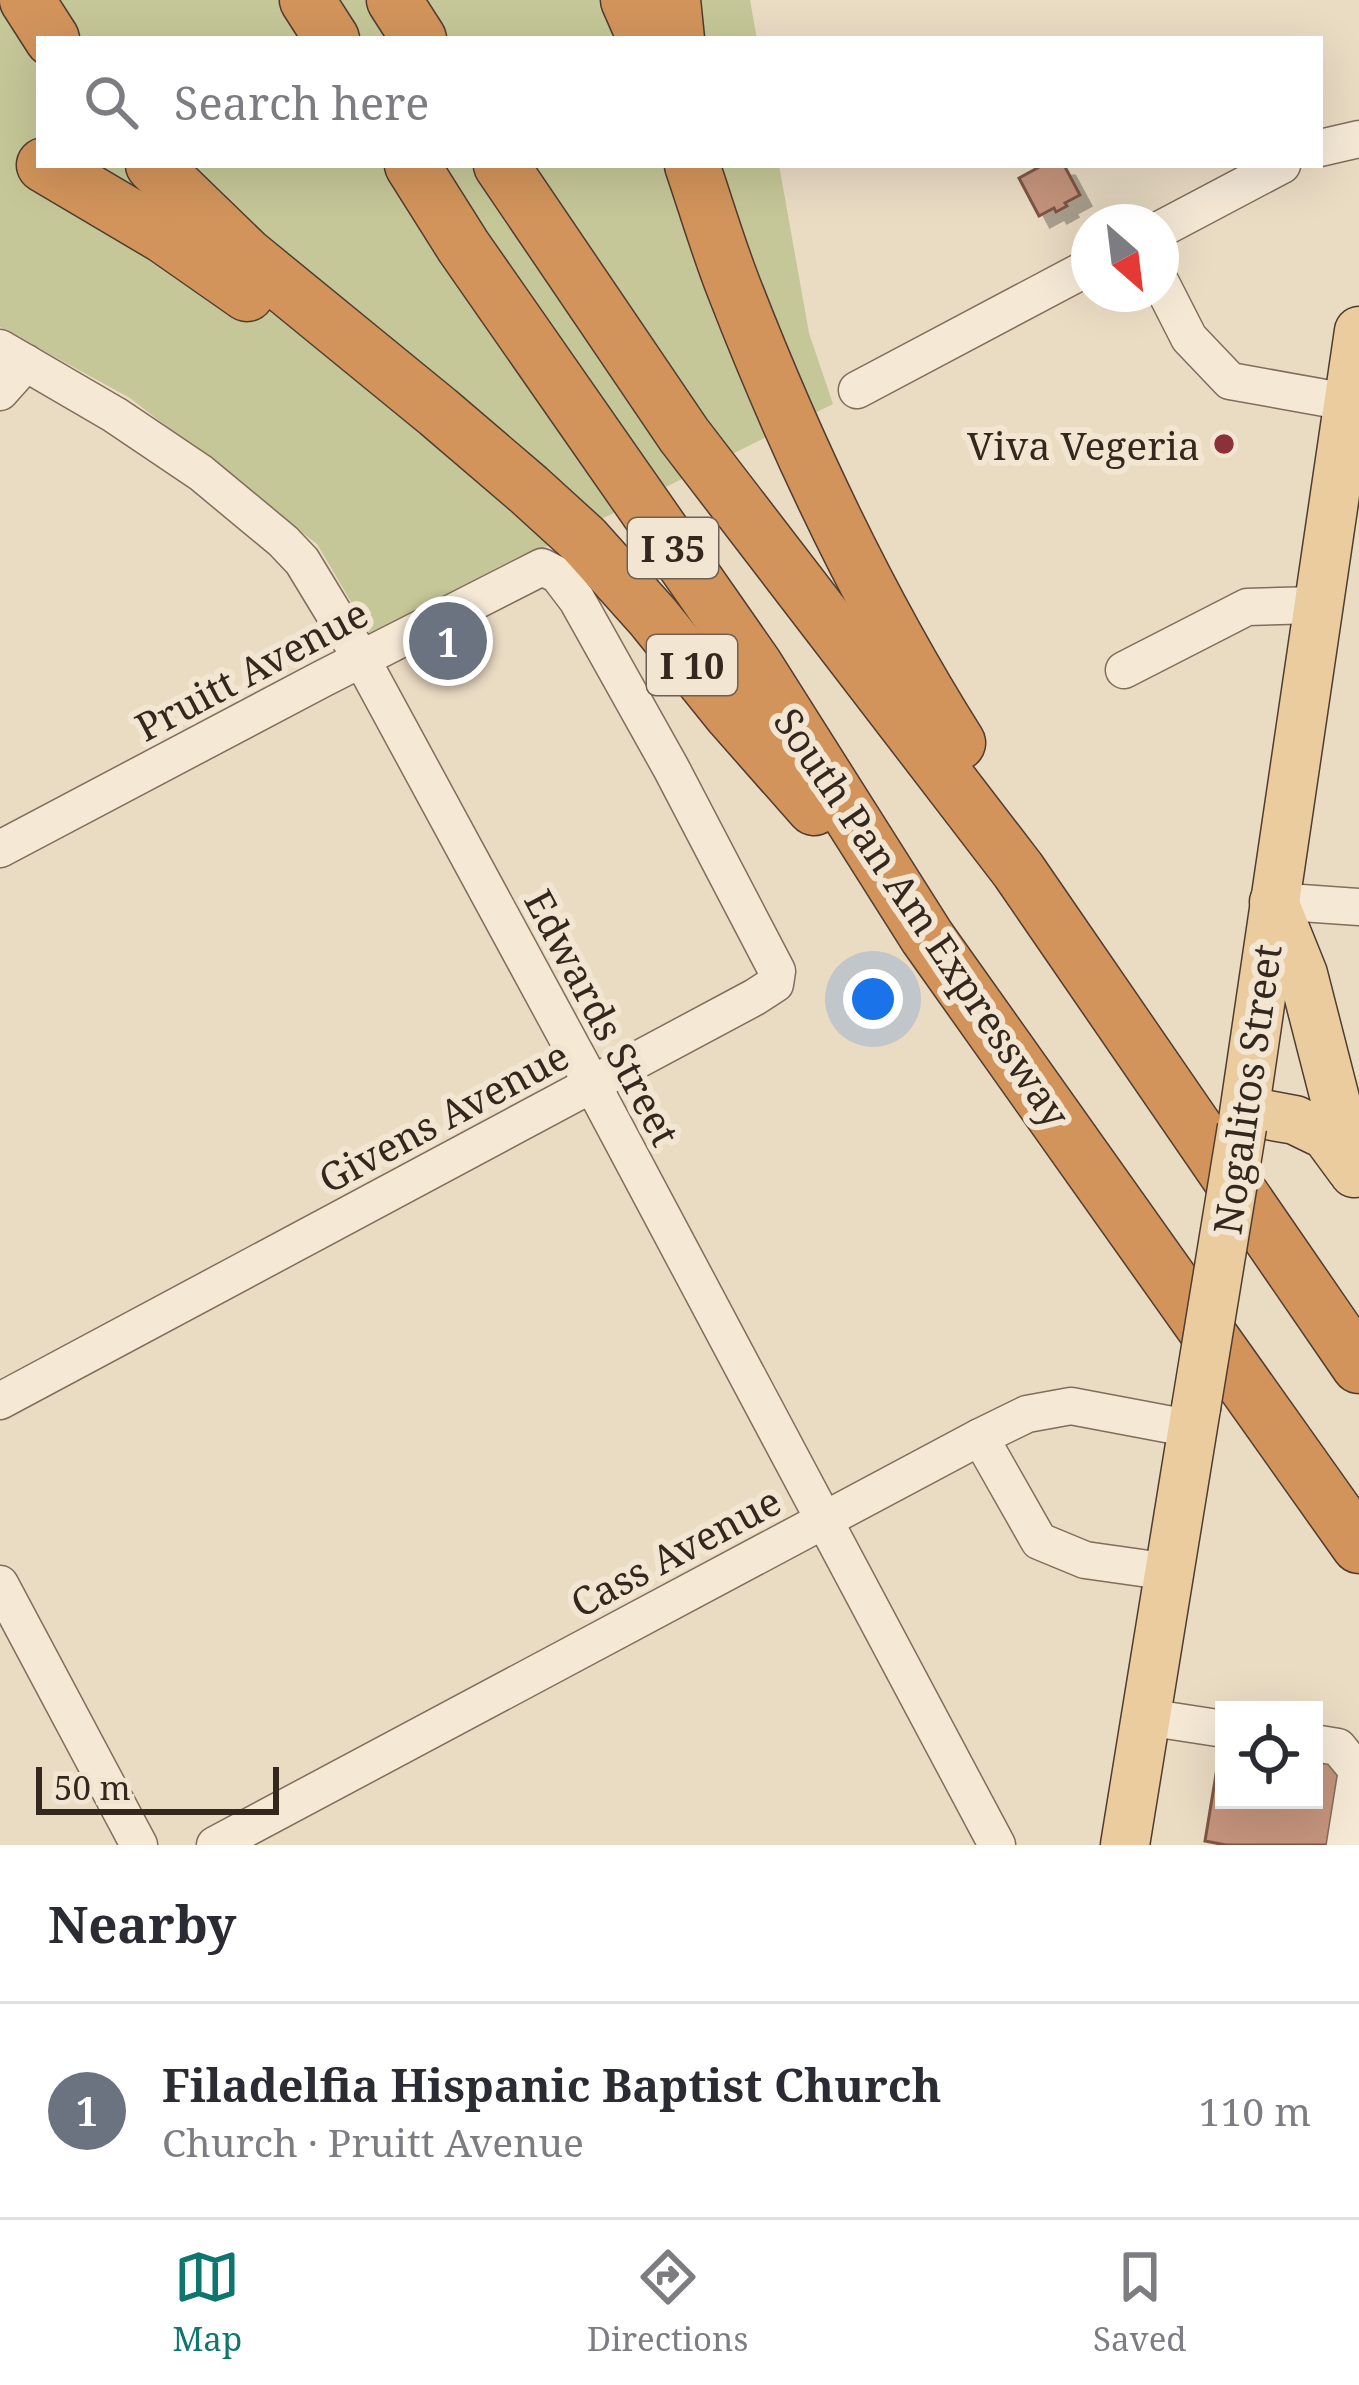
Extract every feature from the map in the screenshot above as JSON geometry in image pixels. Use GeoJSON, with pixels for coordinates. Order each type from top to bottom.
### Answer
{"type":"FeatureCollection","features":[{"type":"Feature","properties":{"kind":"highway"},"geometry":{"type":"LineString","coordinates":[[27,0],[50,36]]}},
{"type":"Feature","properties":{"kind":"highway"},"geometry":{"type":"LineString","coordinates":[[307,0],[330,36]]}},
{"type":"Feature","properties":{"kind":"highway"},"geometry":{"type":"LineString","coordinates":[[394,0],[417,36]]}},
{"type":"Feature","properties":{"kind":"highway"},"geometry":{"type":"LineString","coordinates":[[628,0],[644,36]]}},
{"type":"Feature","properties":{"kind":"highway"},"geometry":{"type":"LineString","coordinates":[[673,0],[677,36]]}},
{"type":"Feature","properties":{"kind":"highway","name":"I 10"},"geometry":{"type":"LineString","coordinates":[[0,143],[36,161]]}},
{"type":"Feature","properties":{"kind":"highway","name":"I 10"},"geometry":{"type":"LineString","coordinates":[[49,168],[438,412],[528,488],[584,540],[653,617],[732,716],[927,937]]}},
{"type":"Feature","properties":{"kind":"highway"},"geometry":{"type":"LineString","coordinates":[[156,168],[246,255],[438,412]]}},
{"type":"Feature","properties":{"kind":"highway","name":"South Pan Am Expressway"},"geometry":{"type":"LineString","coordinates":[[414,168],[463,246],[755,665],[927,937],[1359,1546]]}},
{"type":"Feature","properties":{"kind":"highway","name":"I 35"},"geometry":{"type":"LineString","coordinates":[[503,168],[684,435],[1018,869]]}},
{"type":"Feature","properties":{"kind":"highway"},"geometry":{"type":"LineString","coordinates":[[693,168],[733,286],[807,462],[896,637],[989,794],[1018,869],[1359,1366]]}},
{"type":"Feature","properties":{"kind":"main road","name":"Nogalitos Street"},"geometry":{"type":"LineString","coordinates":[[1125,1845],[1244,1119],[1317,605],[1353,400],[1359,331]]}},
{"type":"Feature","properties":{"kind":"main road"},"geometry":{"type":"LineString","coordinates":[[1273,901],[1303,974],[1356,1179]]}},
{"type":"Feature","properties":{"kind":"main road"},"geometry":{"type":"LineString","coordinates":[[1244,1119],[1294,1120],[1326,1136],[1356,1179]]}},
{"type":"Feature","properties":{"kind":"street"},"geometry":{"type":"LineString","coordinates":[[1323,147],[1359,139]]}},
{"type":"Feature","properties":{"kind":"street"},"geometry":{"type":"LineString","coordinates":[[1179,219],[1276,168]]}},
{"type":"Feature","properties":{"kind":"street"},"geometry":{"type":"LineString","coordinates":[[857,390],[1071,277]]}},
{"type":"Feature","properties":{"kind":"street"},"geometry":{"type":"LineString","coordinates":[[1176,312],[1189,338],[1230,382],[1353,400]]}},
{"type":"Feature","properties":{"kind":"street"},"geometry":{"type":"LineString","coordinates":[[0,392],[13,355]]}},
{"type":"Feature","properties":{"kind":"street","name":"Edwards Street"},"geometry":{"type":"LineString","coordinates":[[13,355],[184,461],[302,561],[361,658],[592,1084],[997,1845]]}},
{"type":"Feature","properties":{"kind":"street","name":"Pruitt Avenue"},"geometry":{"type":"LineString","coordinates":[[0,849],[542,567],[558,575],[577,600],[671,767]]}},
{"type":"Feature","properties":{"kind":"street"},"geometry":{"type":"LineString","coordinates":[[1124,670],[1246,607],[1317,605]]}},
{"type":"Feature","properties":{"kind":"street","name":"Givens Avenue"},"geometry":{"type":"LineString","coordinates":[[0,1401],[775,984],[777,971],[671,767]]}},
{"type":"Feature","properties":{"kind":"street"},"geometry":{"type":"LineString","coordinates":[[1273,901],[1359,908]]}},
{"type":"Feature","properties":{"kind":"street","name":"Cass Avenue"},"geometry":{"type":"LineString","coordinates":[[215,1845],[1027,1414],[1071,1406],[1195,1418]]}},
{"type":"Feature","properties":{"kind":"street"},"geometry":{"type":"LineString","coordinates":[[980,1436],[1039,1541],[1085,1560],[1170,1572]]}},
{"type":"Feature","properties":{"kind":"street"},"geometry":{"type":"LineString","coordinates":[[0,1583],[140,1845]]}},
{"type":"Feature","properties":{"kind":"street"},"geometry":{"type":"LineString","coordinates":[[1146,1718],[1215,1728]]}},
{"type":"Feature","properties":{"kind":"street"},"geometry":{"type":"LineString","coordinates":[[1323,1744],[1338,1747],[1357,1770],[1345,1845]]}},
{"type":"Feature","properties":{"kind":"green space"},"geometry":{"type":"Polygon","coordinates":[[[0,0],[750,0],[756,36],[36,36],[36,168],[780,168],[809,333],[833,404],[370,634],[317,544],[130,398],[0,327],[0,0]]]}},
{"type":"Feature","properties":{"kind":"building"},"geometry":{"type":"Polygon","coordinates":[[[1037,168],[1066,168],[1080,195],[1056,212],[1054,208],[1039,216],[1019,178],[1037,168]]]}},
{"type":"Feature","properties":{"kind":"building"},"geometry":{"type":"Polygon","coordinates":[[[1323,1761],[1342,1764],[1329,1845],[1205,1841],[1215,1780],[1215,1809],[1323,1809],[1323,1761]]]}},
{"type":"Feature","properties":{"kind":"place","name":"Viva Vegeria"},"geometry":{"type":"Point","coordinates":[1224,444]}},
{"type":"Feature","properties":{"kind":"place","name":"Filadelfia Hispanic Baptist Church"},"geometry":{"type":"Point","coordinates":[448,641]}}]}
